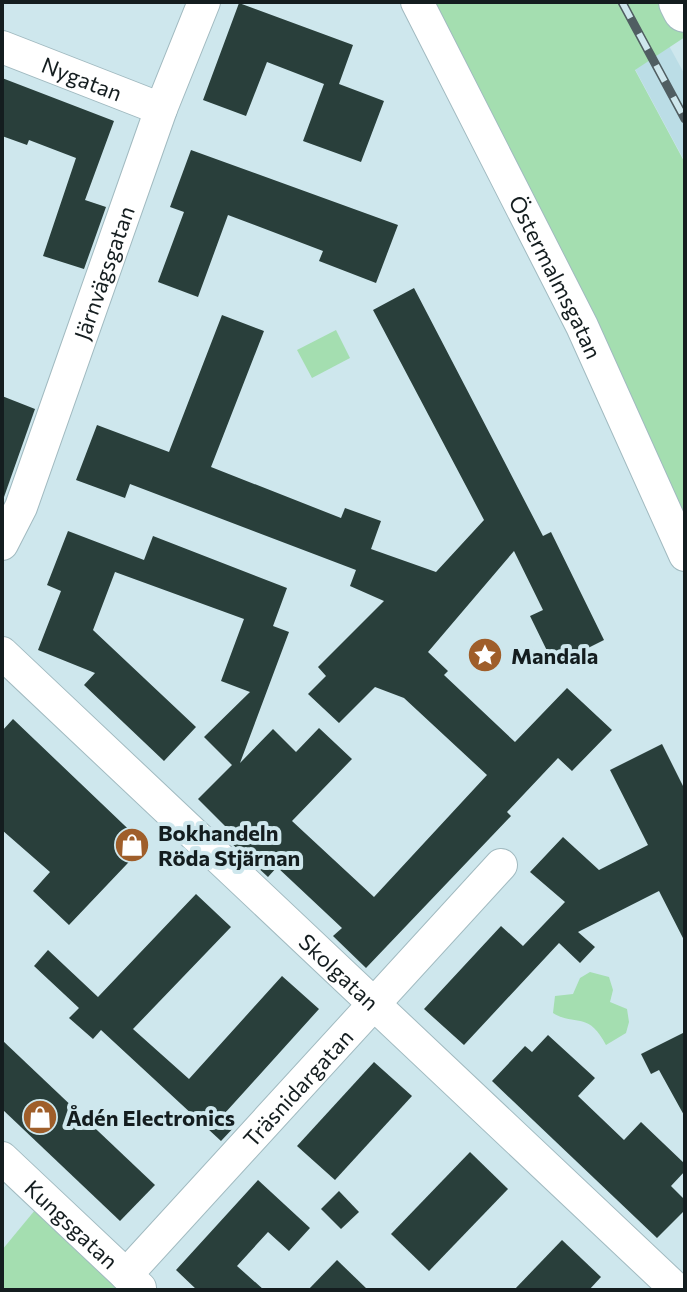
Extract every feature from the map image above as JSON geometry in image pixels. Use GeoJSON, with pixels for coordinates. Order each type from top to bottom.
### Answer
{"type":"FeatureCollection","features":[{"type":"Feature","properties":{"kind":"main road"},"geometry":{"type":"LineString","coordinates":[[681,2],[685,10]]}},
{"type":"Feature","properties":{"kind":"street","name":"Järnvägsgatan"},"geometry":{"type":"LineString","coordinates":[[2,544],[11,503],[204,2]]}},
{"type":"Feature","properties":{"kind":"street","name":"Östermalmsgatan"},"geometry":{"type":"LineString","coordinates":[[417,2],[582,326],[685,555]]}},
{"type":"Feature","properties":{"kind":"street","name":"Nygatan"},"geometry":{"type":"LineString","coordinates":[[2,47],[161,109]]}},
{"type":"Feature","properties":{"kind":"street","name":"Skolgatan"},"geometry":{"type":"LineString","coordinates":[[2,653],[677,1290]]}},
{"type":"Feature","properties":{"kind":"street","name":"Träsnidargatan"},"geometry":{"type":"LineString","coordinates":[[134,1282],[374,1005],[501,865]]}},
{"type":"Feature","properties":{"kind":"street","name":"Kungsgatan"},"geometry":{"type":"LineString","coordinates":[[2,1158],[134,1282]]}},
{"type":"Feature","properties":{"kind":"shaded area"},"geometry":{"type":"Polygon","coordinates":[[[645,2],[685,75],[685,162],[635,69],[645,2]]]}},
{"type":"Feature","properties":{"kind":"green space"},"geometry":{"type":"Polygon","coordinates":[[[417,2],[685,2],[685,37],[635,70],[685,163],[685,555],[417,2]]]}},
{"type":"Feature","properties":{"kind":"green space"},"geometry":{"type":"Polygon","coordinates":[[[336,330],[350,358],[312,378],[297,350],[336,330]]]}},
{"type":"Feature","properties":{"kind":"green space"},"geometry":{"type":"Polygon","coordinates":[[[590,972],[609,977],[613,990],[610,1002],[627,1009],[629,1022],[626,1033],[606,1045],[587,1023],[553,1013],[555,996],[573,994],[580,978],[590,972]]]}},
{"type":"Feature","properties":{"kind":"green space"},"geometry":{"type":"Polygon","coordinates":[[[45,1198],[142,1290],[2,1290],[2,1250],[45,1198]]]}},
{"type":"Feature","properties":{"kind":"building"},"geometry":{"type":"Polygon","coordinates":[[[239,3],[353,45],[339,84],[384,101],[361,162],[303,141],[324,84],[267,62],[246,116],[203,100],[239,3]]]}},
{"type":"Feature","properties":{"kind":"building"},"geometry":{"type":"Polygon","coordinates":[[[2,78],[114,121],[85,200],[106,207],[84,269],[43,256],[76,158],[29,140],[27,145],[2,136],[2,78]]]}},
{"type":"Feature","properties":{"kind":"building"},"geometry":{"type":"Polygon","coordinates":[[[191,150],[398,225],[376,283],[319,261],[323,251],[228,215],[198,297],[158,282],[184,212],[170,207],[191,150]]]}},
{"type":"Feature","properties":{"kind":"building"},"geometry":{"type":"Polygon","coordinates":[[[414,288],[543,536],[551,532],[604,640],[554,665],[530,616],[543,610],[514,551],[428,652],[448,671],[444,675],[515,742],[567,688],[612,730],[572,771],[558,758],[507,812],[511,816],[366,968],[333,936],[342,928],[277,867],[268,877],[229,841],[234,835],[198,799],[232,765],[204,737],[250,692],[221,681],[244,619],[115,572],[93,630],[196,727],[164,761],[84,685],[95,673],[38,650],[61,591],[47,585],[68,531],[144,560],[153,536],[287,588],[273,626],[289,632],[240,763],[273,729],[296,752],[319,728],[352,759],[292,821],[374,897],[487,775],[404,698],[375,687],[339,723],[308,694],[326,676],[318,667],[384,601],[350,586],[356,570],[130,484],[125,498],[76,480],[97,425],[169,452],[222,315],[264,331],[211,467],[341,518],[345,508],[381,521],[371,549],[436,572],[484,520],[373,310],[414,288]]]}},
{"type":"Feature","properties":{"kind":"building"},"geometry":{"type":"Polygon","coordinates":[[[2,396],[35,409],[4,497],[2,496],[2,396]]]}},
{"type":"Feature","properties":{"kind":"building"},"geometry":{"type":"Polygon","coordinates":[[[13,719],[145,845],[69,925],[33,891],[50,872],[2,830],[2,731],[13,719]]]}},
{"type":"Feature","properties":{"kind":"building"},"geometry":{"type":"Polygon","coordinates":[[[662,744],[685,790],[685,942],[659,891],[578,932],[595,947],[580,963],[559,943],[464,1045],[424,1009],[501,926],[523,946],[565,902],[530,872],[563,837],[599,870],[648,845],[610,770],[662,744]]]}},
{"type":"Feature","properties":{"kind":"building"},"geometry":{"type":"Polygon","coordinates":[[[196,894],[231,927],[133,1029],[189,1079],[282,976],[319,1009],[225,1113],[237,1124],[221,1141],[101,1030],[93,1039],[69,1018],[79,1008],[34,966],[48,950],[98,997],[196,894]]]}},
{"type":"Feature","properties":{"kind":"building"},"geometry":{"type":"Polygon","coordinates":[[[685,1032],[685,1117],[659,1070],[651,1074],[641,1054],[685,1032]]]}},
{"type":"Feature","properties":{"kind":"building"},"geometry":{"type":"Polygon","coordinates":[[[548,1035],[595,1078],[578,1096],[624,1140],[641,1122],[685,1164],[685,1171],[671,1186],[685,1200],[685,1210],[657,1238],[492,1081],[525,1046],[532,1052],[548,1035]]]}},
{"type":"Feature","properties":{"kind":"building"},"geometry":{"type":"Polygon","coordinates":[[[2,1040],[155,1185],[120,1221],[2,1109],[2,1040]]]}},
{"type":"Feature","properties":{"kind":"building"},"geometry":{"type":"Polygon","coordinates":[[[374,1062],[412,1096],[335,1180],[297,1146],[374,1062]]]}},
{"type":"Feature","properties":{"kind":"building"},"geometry":{"type":"Polygon","coordinates":[[[470,1152],[508,1189],[429,1271],[391,1234],[470,1152]]]}},
{"type":"Feature","properties":{"kind":"building"},"geometry":{"type":"Polygon","coordinates":[[[258,1180],[310,1228],[289,1251],[268,1232],[237,1266],[264,1290],[197,1290],[176,1270],[258,1180]]]}},
{"type":"Feature","properties":{"kind":"building"},"geometry":{"type":"Polygon","coordinates":[[[339,1191],[359,1212],[341,1229],[321,1209],[339,1191]]]}},
{"type":"Feature","properties":{"kind":"building"},"geometry":{"type":"Polygon","coordinates":[[[562,1240],[601,1277],[589,1290],[514,1290],[562,1240]]]}},
{"type":"Feature","properties":{"kind":"building"},"geometry":{"type":"Polygon","coordinates":[[[337,1260],[368,1290],[308,1290],[337,1260]]]}},
{"type":"Feature","properties":{"kind":"railway"},"geometry":{"type":"LineString","coordinates":[[622,2],[685,119]]}},
{"type":"Feature","properties":{"kind":"place","name":"Mandala"},"geometry":{"type":"Point","coordinates":[485,655]}},
{"type":"Feature","properties":{"kind":"place","name":"Bokhandeln Röda Stjärnan"},"geometry":{"type":"Point","coordinates":[132,845]}},
{"type":"Feature","properties":{"kind":"place","name":"Ådén Electronics"},"geometry":{"type":"Point","coordinates":[40,1117]}}]}
